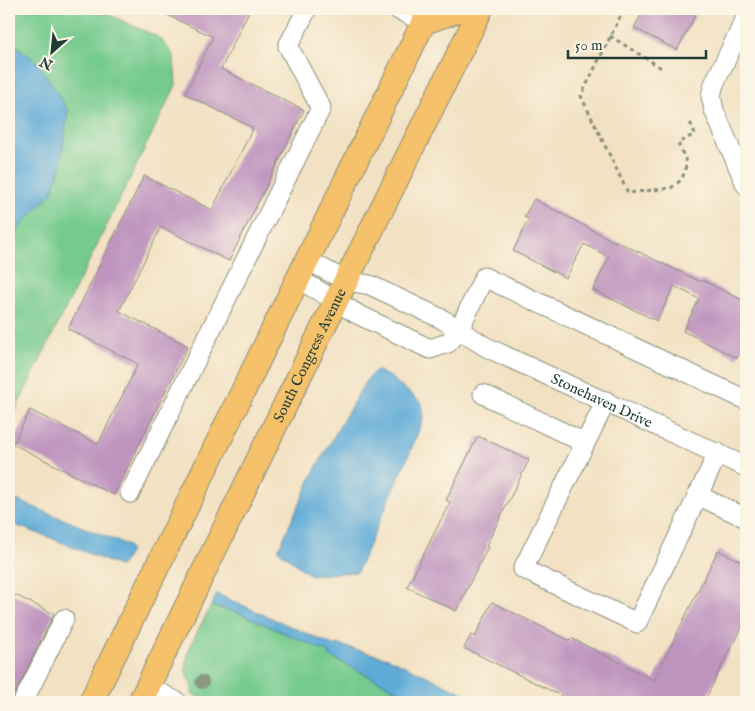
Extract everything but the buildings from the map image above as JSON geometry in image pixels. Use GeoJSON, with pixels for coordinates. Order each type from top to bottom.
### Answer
{"type":"FeatureCollection","features":[{"type":"Feature","properties":{"kind":"main road"},"geometry":{"type":"LineString","coordinates":[[91,702],[427,15],[462,9]]}},
{"type":"Feature","properties":{"kind":"main road","name":"South Congress Avenue"},"geometry":{"type":"LineString","coordinates":[[143,694],[481,9]]}},
{"type":"Feature","properties":{"kind":"street"},"geometry":{"type":"LineString","coordinates":[[397,9],[427,15]]}},
{"type":"Feature","properties":{"kind":"street"},"geometry":{"type":"LineString","coordinates":[[130,493],[321,108],[288,46],[300,11]]}},
{"type":"Feature","properties":{"kind":"street"},"geometry":{"type":"LineString","coordinates":[[746,18],[714,84],[711,96],[714,110],[746,186]]}},
{"type":"Feature","properties":{"kind":"street","name":"Stonehaven Drive"},"geometry":{"type":"LineString","coordinates":[[302,270],[341,291],[357,314],[430,349],[448,343],[459,330]]}},
{"type":"Feature","properties":{"kind":"street"},"geometry":{"type":"LineString","coordinates":[[459,330],[484,277],[746,400]]}},
{"type":"Feature","properties":{"kind":"street","name":"Stonehaven Drive"},"geometry":{"type":"LineString","coordinates":[[341,291],[370,285],[442,319],[486,347],[746,467]]}},
{"type":"Feature","properties":{"kind":"street"},"geometry":{"type":"LineString","coordinates":[[483,394],[585,443]]}},
{"type":"Feature","properties":{"kind":"street"},"geometry":{"type":"LineString","coordinates":[[606,401],[523,569],[637,623],[718,454]]}},
{"type":"Feature","properties":{"kind":"street"},"geometry":{"type":"LineString","coordinates":[[697,495],[746,518]]}},
{"type":"Feature","properties":{"kind":"street"},"geometry":{"type":"LineString","coordinates":[[22,702],[64,619]]}},
{"type":"Feature","properties":{"kind":"street"},"geometry":{"type":"LineString","coordinates":[[143,694],[177,702]]}},
{"type":"Feature","properties":{"kind":"path"},"geometry":{"type":"LineString","coordinates":[[624,9],[581,96],[628,193],[670,188],[681,180],[685,172],[686,161],[678,142],[695,134],[690,122]]}},
{"type":"Feature","properties":{"kind":"path"},"geometry":{"type":"LineString","coordinates":[[610,36],[663,69]]}},
{"type":"Feature","properties":{"kind":"green space"},"geometry":{"type":"Polygon","coordinates":[[[9,9],[97,9],[160,38],[174,56],[176,85],[9,423],[9,9]]]}},
{"type":"Feature","properties":{"kind":"green space"},"geometry":{"type":"Polygon","coordinates":[[[211,606],[236,612],[331,653],[330,656],[421,702],[206,702],[191,693],[193,688],[188,679],[186,662],[195,637],[211,606]]]}},
{"type":"Feature","properties":{"kind":"water"},"geometry":{"type":"Polygon","coordinates":[[[9,40],[38,63],[68,110],[60,169],[52,193],[23,223],[9,242],[9,40]]]}},
{"type":"Feature","properties":{"kind":"water"},"geometry":{"type":"Polygon","coordinates":[[[376,370],[390,377],[422,403],[424,417],[357,572],[310,575],[278,550],[317,466],[365,382],[376,370]]]}},
{"type":"Feature","properties":{"kind":"water"},"geometry":{"type":"Polygon","coordinates":[[[9,497],[127,545],[130,551],[121,567],[9,523],[9,497]]]}},
{"type":"Feature","properties":{"kind":"water"},"geometry":{"type":"Polygon","coordinates":[[[217,594],[335,646],[336,644],[388,658],[483,702],[421,702],[329,656],[330,653],[236,612],[211,606],[217,594]]]}}]}
